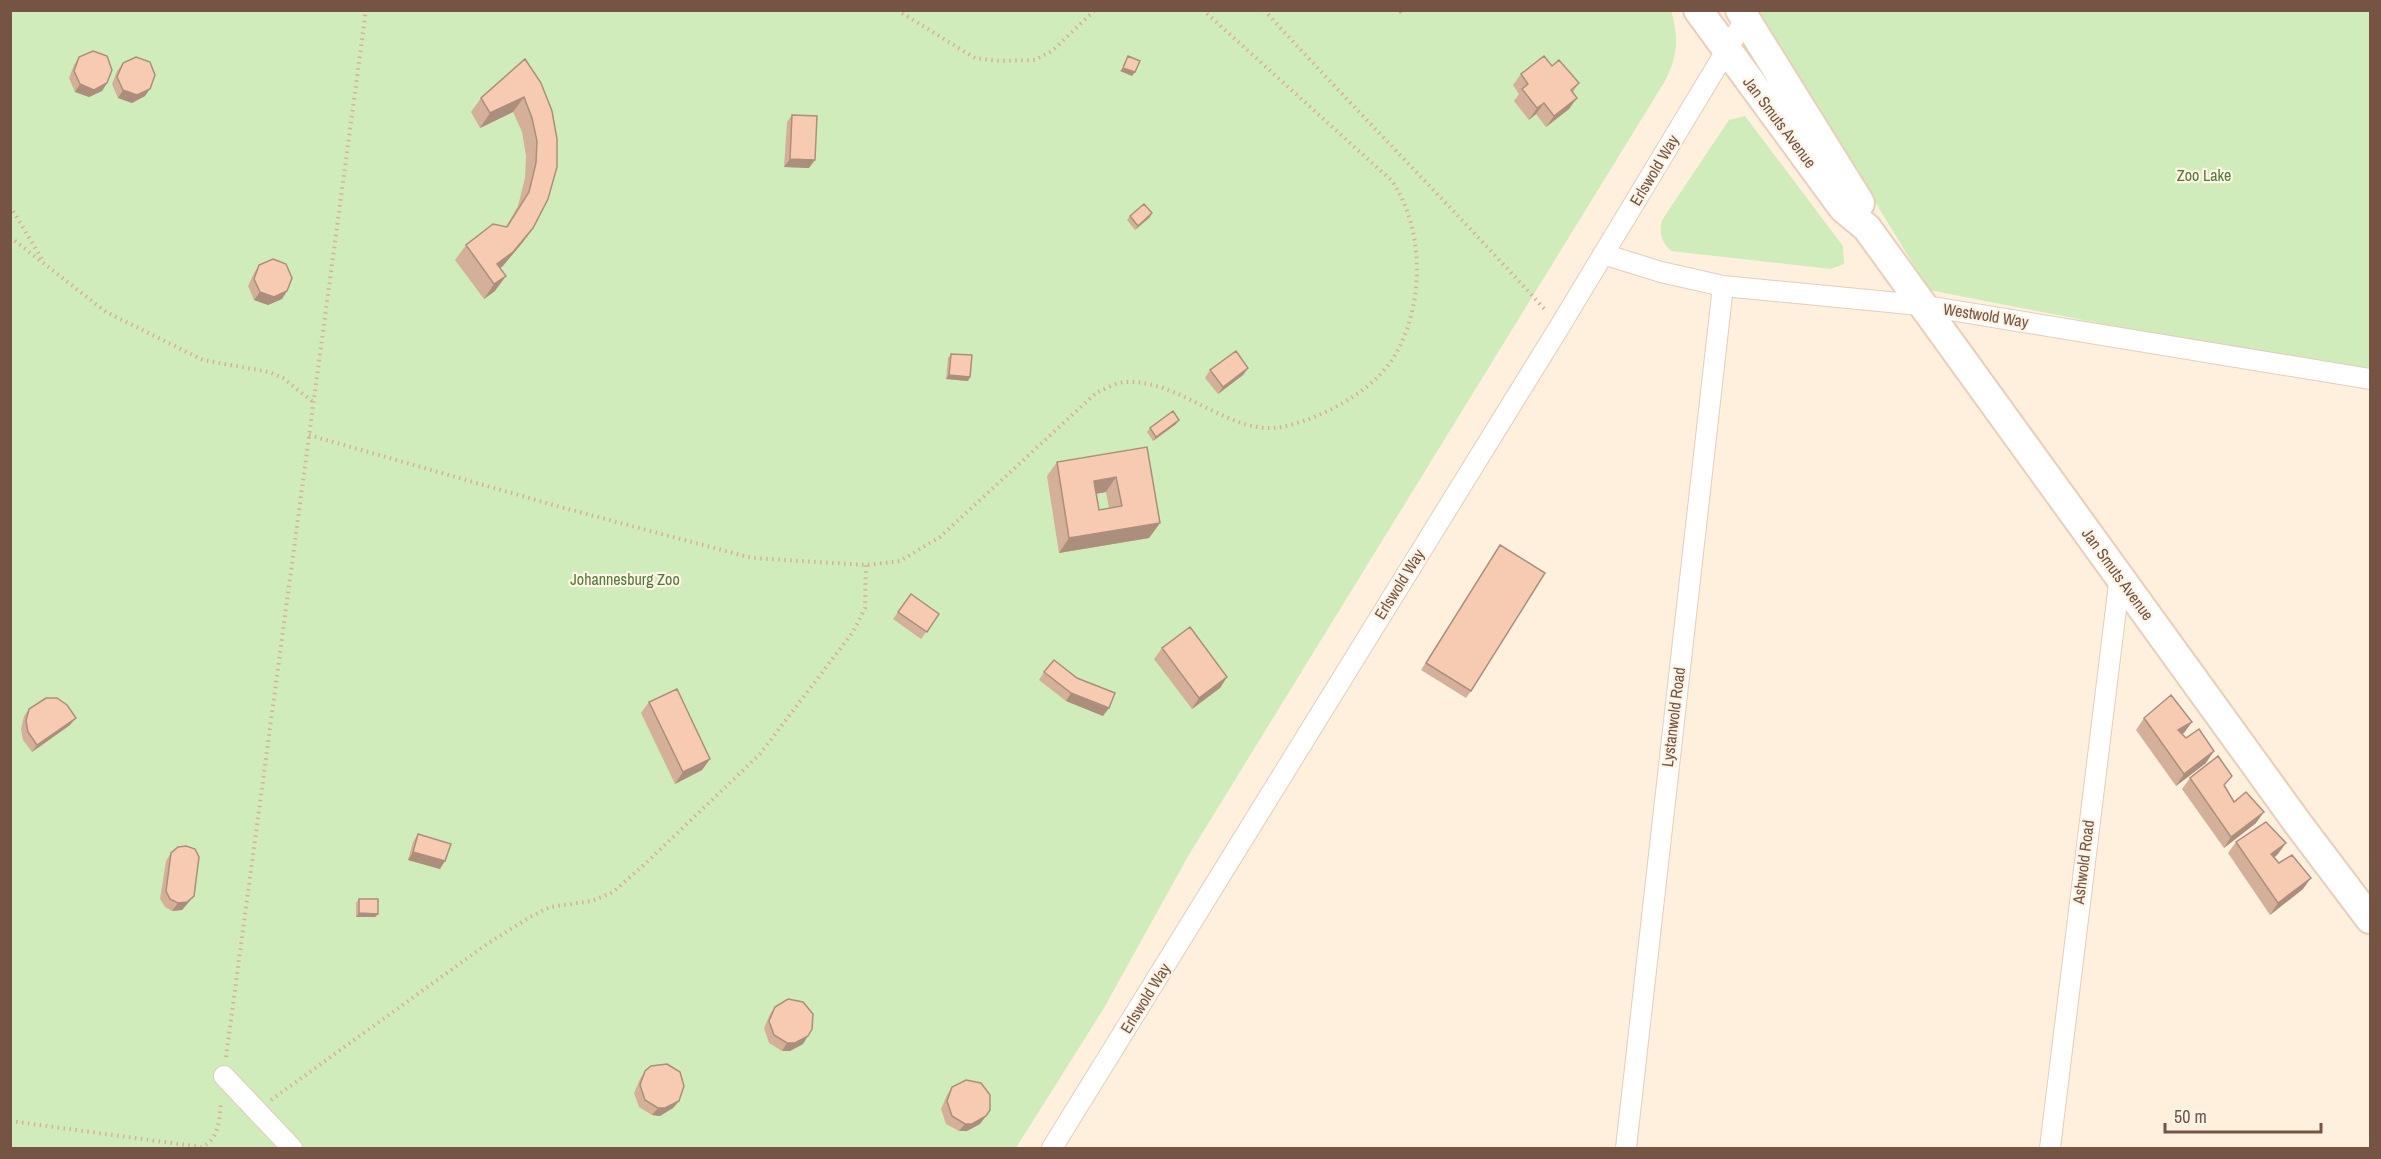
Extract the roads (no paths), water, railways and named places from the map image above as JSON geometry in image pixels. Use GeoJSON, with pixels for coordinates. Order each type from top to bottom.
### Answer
{"type":"FeatureCollection","features":[{"type":"Feature","properties":{"kind":"main road","name":"Jan Smuts Avenue"},"geometry":{"type":"LineString","coordinates":[[1698,10],[1843,208],[1867,228],[1920,305],[2370,920]]}},
{"type":"Feature","properties":{"kind":"main road","name":"Jan Smuts Avenue"},"geometry":{"type":"LineString","coordinates":[[1743,14],[1860,201],[1867,228]]}},
{"type":"Feature","properties":{"kind":"street","name":"Erlswold Way"},"geometry":{"type":"LineString","coordinates":[[1052,1149],[1560,326],[1727,51],[1743,14]]}},
{"type":"Feature","properties":{"kind":"street","name":"Westwold Way"},"geometry":{"type":"LineString","coordinates":[[1603,254],[1661,272],[1723,286],[1920,305],[2370,380]]}},
{"type":"Feature","properties":{"kind":"street","name":"Lystanwold Road"},"geometry":{"type":"LineString","coordinates":[[1626,1149],[1723,286]]}},
{"type":"Feature","properties":{"kind":"street","name":"Ashwold Road"},"geometry":{"type":"LineString","coordinates":[[2050,1149],[2120,576]]}},
{"type":"Feature","properties":{"kind":"street"},"geometry":{"type":"LineString","coordinates":[[224,1076],[292,1149]]}},
{"type":"Feature","properties":{"kind":"park label","name":"Zoo Lake"},"geometry":{"type":"Point","coordinates":[2204,175]}},
{"type":"Feature","properties":{"kind":"park label","name":"Johannesburg Zoo"},"geometry":{"type":"Point","coordinates":[625,579]}}]}
